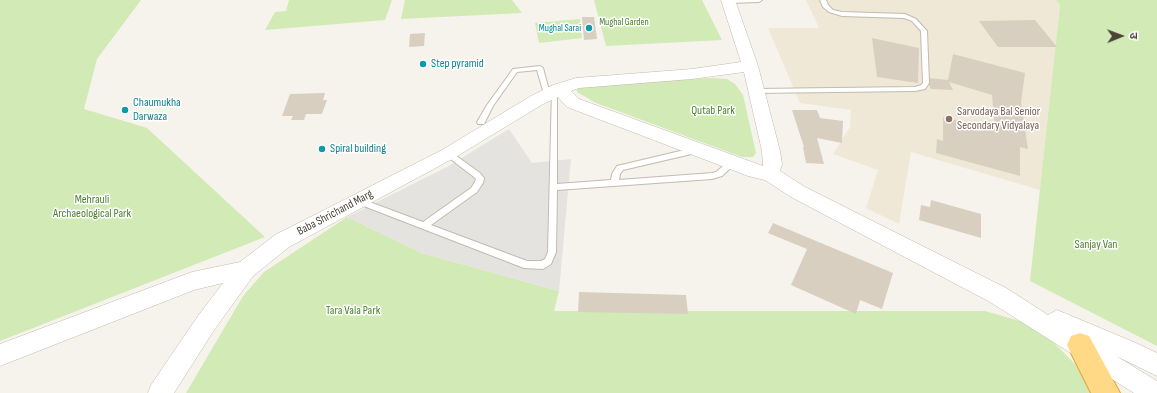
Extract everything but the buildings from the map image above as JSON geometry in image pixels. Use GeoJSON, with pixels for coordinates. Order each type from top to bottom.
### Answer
{"type":"FeatureCollection","features":[{"type":"Feature","properties":{"kind":"highway"},"geometry":{"type":"LineString","coordinates":[[1080,345],[1106,393]]}},
{"type":"Feature","properties":{"kind":"street"},"geometry":{"type":"LineString","coordinates":[[729,1],[750,66],[772,151],[773,164],[770,174]]}},
{"type":"Feature","properties":{"kind":"street","name":"Baba Shrichand Marg"},"geometry":{"type":"LineString","coordinates":[[160,393],[206,323],[246,270],[282,241],[448,154],[554,92],[576,83],[586,81],[685,75],[750,66]]}},
{"type":"Feature","properties":{"kind":"street"},"geometry":{"type":"LineString","coordinates":[[554,92],[573,103],[754,171],[770,174],[798,192],[998,295],[1155,393]]}},
{"type":"Feature","properties":{"kind":"street"},"geometry":{"type":"LineString","coordinates":[[0,355],[192,281],[246,270]]}},
{"type":"Feature","properties":{"kind":"street"},"geometry":{"type":"LineString","coordinates":[[998,295],[1128,350],[1157,366]]}},
{"type":"Feature","properties":{"kind":"lane"},"geometry":{"type":"LineString","coordinates":[[729,1],[759,0]]}},
{"type":"Feature","properties":{"kind":"lane"},"geometry":{"type":"LineString","coordinates":[[756,91],[915,89],[923,87],[926,84],[924,31],[914,20],[905,16],[842,14],[831,11],[822,0]]}},
{"type":"Feature","properties":{"kind":"lane"},"geometry":{"type":"LineString","coordinates":[[358,201],[527,266],[544,265],[548,261],[552,252],[554,92],[540,68],[515,70],[490,105],[481,122]]}},
{"type":"Feature","properties":{"kind":"lane"},"geometry":{"type":"LineString","coordinates":[[615,183],[616,174],[620,168],[697,150]]}},
{"type":"Feature","properties":{"kind":"lane"},"geometry":{"type":"LineString","coordinates":[[423,226],[474,190],[479,183],[480,178],[477,175],[448,154]]}},
{"type":"Feature","properties":{"kind":"lane"},"geometry":{"type":"LineString","coordinates":[[554,187],[719,174],[732,163]]}},
{"type":"Feature","properties":{"kind":"shaded area","name":"Sarvodaya Bal Senior Secondary Vidyalaya"},"geometry":{"type":"Polygon","coordinates":[[[806,0],[1056,0],[1060,5],[1040,190],[911,152],[899,224],[866,208],[878,170],[833,154],[850,127],[851,110],[800,103],[768,28],[819,28],[806,0]]]}},
{"type":"Feature","properties":{"kind":"shaded area"},"geometry":{"type":"Polygon","coordinates":[[[509,129],[532,163],[571,159],[559,291],[422,253],[347,217],[447,167],[509,129]]]}},
{"type":"Feature","properties":{"kind":"green space","name":"Mehrauli Archaeological Park"},"geometry":{"type":"Polygon","coordinates":[[[0,0],[141,0],[97,59],[84,109],[147,128],[265,237],[0,341],[0,0]]]}},
{"type":"Feature","properties":{"kind":"green space"},"geometry":{"type":"Polygon","coordinates":[[[289,0],[392,0],[385,20],[265,30],[275,12],[286,11],[289,0]]]}},
{"type":"Feature","properties":{"kind":"green space"},"geometry":{"type":"Polygon","coordinates":[[[405,0],[512,0],[522,13],[401,19],[405,0]]]}},
{"type":"Feature","properties":{"kind":"green space","name":"Mughal Garden"},"geometry":{"type":"Polygon","coordinates":[[[594,0],[702,0],[722,40],[606,46],[594,0]]]}},
{"type":"Feature","properties":{"kind":"green space","name":"Sanjay Van"},"geometry":{"type":"Polygon","coordinates":[[[1056,0],[1157,0],[1157,346],[1030,281],[1060,5],[1056,0]]]}},
{"type":"Feature","properties":{"kind":"green space"},"geometry":{"type":"Polygon","coordinates":[[[580,19],[582,38],[539,43],[535,23],[580,19]]]}},
{"type":"Feature","properties":{"kind":"green space","name":"Qutab Park"},"geometry":{"type":"Polygon","coordinates":[[[712,78],[727,79],[735,84],[743,95],[756,153],[753,157],[742,157],[596,103],[577,92],[577,88],[584,83],[712,78]]]}},
{"type":"Feature","properties":{"kind":"green space","name":"Tara Vala Park"},"geometry":{"type":"Polygon","coordinates":[[[347,217],[422,253],[559,291],[554,311],[985,311],[1037,326],[1085,374],[1091,393],[186,393],[243,296],[264,272],[347,217]]]}},
{"type":"Feature","properties":{"kind":"place","name":"Mughal Sarai"},"geometry":{"type":"Point","coordinates":[589,28]}},
{"type":"Feature","properties":{"kind":"place","name":"Step pyramid"},"geometry":{"type":"Point","coordinates":[423,64]}},
{"type":"Feature","properties":{"kind":"place","name":"Chaumukha Darwaza"},"geometry":{"type":"Point","coordinates":[125,110]}},
{"type":"Feature","properties":{"kind":"place","name":"Sarvodaya Bal Senior Secondary Vidyalaya"},"geometry":{"type":"Point","coordinates":[949,119]}},
{"type":"Feature","properties":{"kind":"place","name":"Spiral building"},"geometry":{"type":"Point","coordinates":[322,149]}}]}
